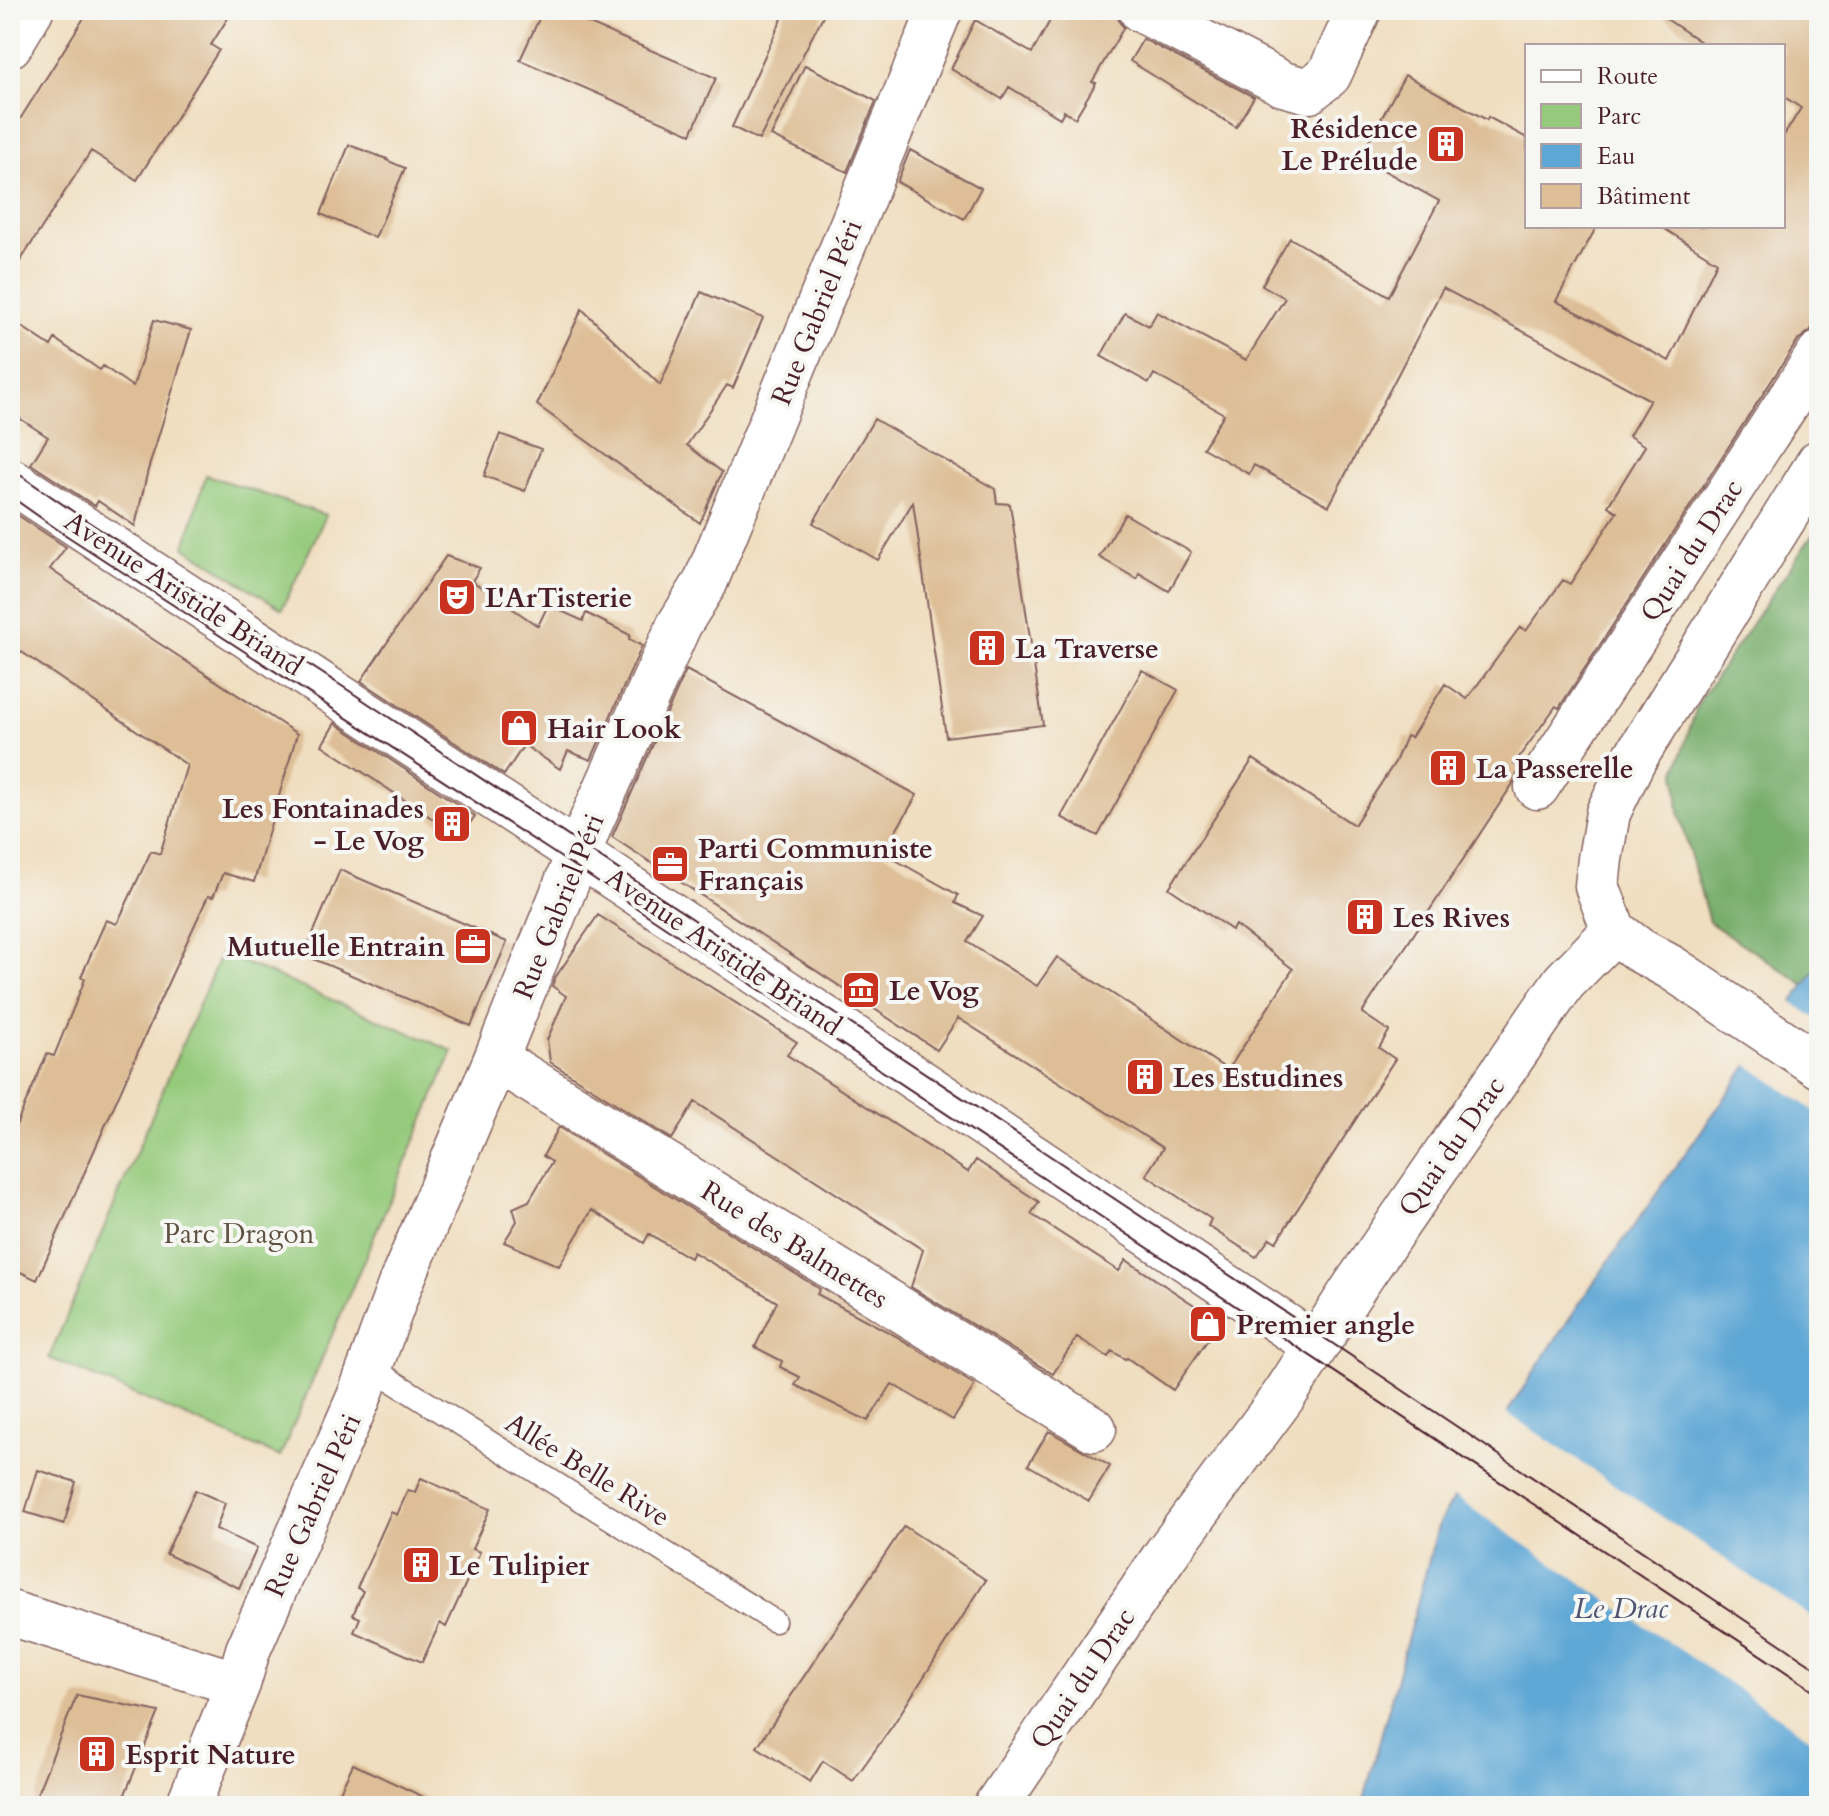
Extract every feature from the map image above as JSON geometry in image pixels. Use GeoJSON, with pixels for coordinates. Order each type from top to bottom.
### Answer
{"type":"FeatureCollection","features":[{"type":"Feature","properties":{"kind":"street"},"geometry":{"type":"LineString","coordinates":[[10,45],[31,10]]}},
{"type":"Feature","properties":{"kind":"street","name":"Rue Gabriel Péri"},"geometry":{"type":"LineString","coordinates":[[188,1806],[238,1684],[248,1650],[370,1367],[400,1285],[579,854],[679,625],[705,583],[940,10]]}},
{"type":"Feature","properties":{"kind":"street"},"geometry":{"type":"LineString","coordinates":[[1141,10],[1283,84],[1309,91],[1329,75],[1359,10]]}},
{"type":"Feature","properties":{"kind":"street","name":"Quai du Drac"},"geometry":{"type":"LineString","coordinates":[[1537,787],[1819,354]]}},
{"type":"Feature","properties":{"kind":"street"},"geometry":{"type":"LineString","coordinates":[[1819,462],[1633,761],[1608,813],[1597,886],[1614,931],[1819,1066]]}},
{"type":"Feature","properties":{"kind":"street","name":"Avenue Aristide Briand"},"geometry":{"type":"LineString","coordinates":[[10,480],[579,854],[1316,1346]]}},
{"type":"Feature","properties":{"kind":"street","name":"Quai du Drac"},"geometry":{"type":"LineString","coordinates":[[996,1806],[1166,1554],[1285,1394],[1564,982],[1614,931]]}},
{"type":"Feature","properties":{"kind":"street","name":"Rue des Balmettes"},"geometry":{"type":"LineString","coordinates":[[496,1059],[1094,1429]]}},
{"type":"Feature","properties":{"kind":"street"},"geometry":{"type":"LineString","coordinates":[[10,1613],[238,1684]]}},
{"type":"Feature","properties":{"kind":"lane","name":"Allée Belle Rive"},"geometry":{"type":"LineString","coordinates":[[370,1367],[774,1621]]}},
{"type":"Feature","properties":{"kind":"green space"},"geometry":{"type":"Polygon","coordinates":[[[206,475],[326,515],[282,609],[185,547],[206,475]]]}},
{"type":"Feature","properties":{"kind":"green space"},"geometry":{"type":"Polygon","coordinates":[[[1819,525],[1819,965],[1805,985],[1709,922],[1679,813],[1676,771],[1698,703],[1819,525]]]}},
{"type":"Feature","properties":{"kind":"green space","name":"Parc Dragon"},"geometry":{"type":"Polygon","coordinates":[[[221,953],[453,1051],[280,1457],[49,1358],[221,953]]]}},
{"type":"Feature","properties":{"kind":"water","name":"Le Drac"},"geometry":{"type":"Polygon","coordinates":[[[1819,965],[1819,1806],[1362,1806],[1439,1523],[1493,1434],[1587,1292],[1819,965]]]}},
{"type":"Feature","properties":{"kind":"pier"},"geometry":{"type":"Polygon","coordinates":[[[1789,1000],[1819,1021],[1819,1114],[1745,1063],[1789,1000]]]}},
{"type":"Feature","properties":{"kind":"pier"},"geometry":{"type":"Polygon","coordinates":[[[1504,1411],[1819,1622],[1819,1744],[1452,1495],[1504,1411]]]}},
{"type":"Feature","properties":{"kind":"building"},"geometry":{"type":"Polygon","coordinates":[[[89,10],[233,10],[211,45],[219,50],[137,180],[91,151],[10,277],[10,135],[89,10]]]}},
{"type":"Feature","properties":{"kind":"building"},"geometry":{"type":"Polygon","coordinates":[[[543,10],[557,10],[716,78],[691,134],[520,60],[543,10]]]}},
{"type":"Feature","properties":{"kind":"building"},"geometry":{"type":"Polygon","coordinates":[[[786,10],[826,10],[759,140],[732,127],[786,10]]]}},
{"type":"Feature","properties":{"kind":"building"},"geometry":{"type":"Polygon","coordinates":[[[1056,10],[1116,10],[1124,27],[1075,118],[1064,111],[1060,118],[1009,87],[1002,99],[951,69],[975,20],[1032,53],[1056,10]]]}},
{"type":"Feature","properties":{"kind":"building"},"geometry":{"type":"Polygon","coordinates":[[[1653,10],[1819,10],[1819,318],[1810,331],[1798,340],[1559,708],[1556,706],[1514,764],[1520,768],[1512,785],[1362,1013],[1389,1031],[1379,1048],[1395,1059],[1276,1242],[1270,1238],[1256,1257],[1208,1226],[1211,1219],[1146,1175],[1163,1148],[958,1018],[937,1050],[612,837],[686,670],[917,795],[883,853],[958,895],[955,903],[983,916],[967,942],[1037,986],[1057,957],[1228,1070],[1293,969],[1235,925],[1232,930],[1169,888],[1253,759],[1354,825],[1395,762],[1406,736],[1411,738],[1445,684],[1467,699],[1520,627],[1526,631],[1563,580],[1570,584],[1617,512],[1608,506],[1645,446],[1629,436],[1650,400],[1443,288],[1329,506],[1254,465],[1249,474],[1203,448],[1224,414],[1154,374],[1149,383],[1101,356],[1125,313],[1149,326],[1157,312],[1246,360],[1285,298],[1262,285],[1290,238],[1389,296],[1439,201],[1360,157],[1405,75],[1525,137],[1525,228],[1596,228],[1556,301],[1669,361],[1717,262],[1663,228],[1785,228],[1785,134],[1801,108],[1785,97],[1785,44],[1704,44],[1653,10]]]}},
{"type":"Feature","properties":{"kind":"building"},"geometry":{"type":"Polygon","coordinates":[[[1143,39],[1254,97],[1236,127],[1130,61],[1143,39]]]}},
{"type":"Feature","properties":{"kind":"building"},"geometry":{"type":"Polygon","coordinates":[[[805,65],[876,101],[847,172],[771,136],[805,65]]]}},
{"type":"Feature","properties":{"kind":"building"},"geometry":{"type":"Polygon","coordinates":[[[349,145],[405,168],[375,238],[321,214],[349,145]]]}},
{"type":"Feature","properties":{"kind":"building"},"geometry":{"type":"Polygon","coordinates":[[[910,150],[981,188],[964,219],[897,182],[910,150]]]}},
{"type":"Feature","properties":{"kind":"building"},"geometry":{"type":"Polygon","coordinates":[[[701,292],[763,318],[733,388],[727,385],[687,445],[722,472],[700,523],[537,405],[582,309],[660,385],[701,292]]]}},
{"type":"Feature","properties":{"kind":"building"},"geometry":{"type":"Polygon","coordinates":[[[10,319],[51,346],[55,339],[100,370],[103,366],[133,387],[154,320],[191,330],[148,470],[135,526],[98,501],[95,506],[31,464],[48,437],[10,412],[10,319]]]}},
{"type":"Feature","properties":{"kind":"building","name":"La Traverse"},"geometry":{"type":"Polygon","coordinates":[[[874,419],[995,489],[997,503],[1010,504],[1043,725],[946,737],[913,502],[878,560],[813,523],[874,419]]]}},
{"type":"Feature","properties":{"kind":"building"},"geometry":{"type":"Polygon","coordinates":[[[500,434],[541,449],[525,491],[484,476],[500,434]]]}},
{"type":"Feature","properties":{"kind":"building"},"geometry":{"type":"Polygon","coordinates":[[[10,510],[66,547],[50,569],[297,734],[254,882],[223,873],[213,897],[208,896],[37,1280],[10,1267],[10,1139],[47,1054],[54,1056],[85,979],[81,977],[106,920],[117,924],[151,851],[160,854],[187,765],[10,644],[10,510]]]}},
{"type":"Feature","properties":{"kind":"building"},"geometry":{"type":"Polygon","coordinates":[[[1125,514],[1191,552],[1169,591],[1139,573],[1137,579],[1099,557],[1125,514]]]}},
{"type":"Feature","properties":{"kind":"building"},"geometry":{"type":"Polygon","coordinates":[[[446,556],[480,568],[472,581],[538,626],[548,605],[583,621],[586,613],[630,635],[629,639],[642,646],[591,760],[568,751],[560,769],[524,745],[504,775],[361,681],[446,556]]]}},
{"type":"Feature","properties":{"kind":"building"},"geometry":{"type":"Polygon","coordinates":[[[1142,670],[1178,690],[1098,836],[1061,817],[1142,670]]]}},
{"type":"Feature","properties":{"kind":"building"},"geometry":{"type":"Polygon","coordinates":[[[335,723],[475,816],[460,837],[322,745],[335,723]]]}},
{"type":"Feature","properties":{"kind":"building"},"geometry":{"type":"Polygon","coordinates":[[[340,870],[507,942],[471,1026],[304,955],[340,870]]]}},
{"type":"Feature","properties":{"kind":"building"},"geometry":{"type":"Polygon","coordinates":[[[598,915],[797,1042],[787,1055],[968,1172],[976,1160],[1039,1202],[1031,1214],[1119,1271],[1126,1260],[1220,1322],[1173,1390],[1127,1358],[1112,1351],[1108,1357],[1077,1337],[1053,1374],[911,1287],[923,1250],[695,1102],[672,1139],[550,1062],[547,1040],[566,996],[552,986],[598,915]]]}},
{"type":"Feature","properties":{"kind":"building"},"geometry":{"type":"Polygon","coordinates":[[[559,1127],[820,1289],[817,1294],[896,1336],[975,1385],[953,1420],[892,1384],[868,1421],[795,1385],[800,1377],[780,1367],[782,1361],[755,1347],[777,1302],[693,1252],[690,1258],[649,1234],[644,1243],[592,1210],[559,1266],[504,1242],[517,1221],[513,1208],[529,1201],[552,1162],[543,1156],[559,1127]]]}},
{"type":"Feature","properties":{"kind":"building"},"geometry":{"type":"Polygon","coordinates":[[[1049,1431],[1110,1466],[1089,1501],[1028,1465],[1049,1431]]]}},
{"type":"Feature","properties":{"kind":"building"},"geometry":{"type":"Polygon","coordinates":[[[38,1470],[76,1482],[64,1524],[25,1512],[38,1470]]]}},
{"type":"Feature","properties":{"kind":"building","name":"Le Tulipier"},"geometry":{"type":"Polygon","coordinates":[[[421,1478],[490,1509],[472,1549],[480,1552],[446,1627],[440,1623],[422,1662],[354,1632],[360,1618],[353,1615],[363,1591],[357,1588],[391,1512],[397,1515],[408,1490],[415,1492],[421,1478]]]}},
{"type":"Feature","properties":{"kind":"building"},"geometry":{"type":"Polygon","coordinates":[[[195,1490],[225,1503],[216,1529],[257,1548],[239,1588],[166,1554],[195,1490]]]}},
{"type":"Feature","properties":{"kind":"building"},"geometry":{"type":"Polygon","coordinates":[[[904,1526],[986,1580],[893,1725],[853,1781],[823,1761],[810,1782],[757,1747],[904,1526]]]}},
{"type":"Feature","properties":{"kind":"building","name":"Esprit Nature"},"geometry":{"type":"Polygon","coordinates":[[[77,1695],[159,1712],[120,1806],[32,1806],[77,1695]]]}},
{"type":"Feature","properties":{"kind":"building"},"geometry":{"type":"Polygon","coordinates":[[[353,1764],[443,1806],[333,1806],[353,1764]]]}},
{"type":"Feature","properties":{"kind":"tram line"},"geometry":{"type":"LineString","coordinates":[[10,468],[1383,1377],[1819,1670]]}},
{"type":"Feature","properties":{"kind":"tram line"},"geometry":{"type":"LineString","coordinates":[[10,496],[554,853],[1819,1694]]}},
{"type":"Feature","properties":{"kind":"place","name":"Résidence Le Prélude"},"geometry":{"type":"Point","coordinates":[1446,144]}},
{"type":"Feature","properties":{"kind":"place","name":"L'ArTisterie"},"geometry":{"type":"Point","coordinates":[457,597]}},
{"type":"Feature","properties":{"kind":"place","name":"La Traverse"},"geometry":{"type":"Point","coordinates":[987,648]}},
{"type":"Feature","properties":{"kind":"place","name":"Hair Look"},"geometry":{"type":"Point","coordinates":[519,728]}},
{"type":"Feature","properties":{"kind":"place","name":"La Passerelle"},"geometry":{"type":"Point","coordinates":[1448,768]}},
{"type":"Feature","properties":{"kind":"place","name":"Les Fontainades - Le Vog"},"geometry":{"type":"Point","coordinates":[452,824]}},
{"type":"Feature","properties":{"kind":"place","name":"Parti Communiste Français"},"geometry":{"type":"Point","coordinates":[670,864]}},
{"type":"Feature","properties":{"kind":"place","name":"Les Rives"},"geometry":{"type":"Point","coordinates":[1365,917]}},
{"type":"Feature","properties":{"kind":"place","name":"Mutuelle Entrain"},"geometry":{"type":"Point","coordinates":[473,946]}},
{"type":"Feature","properties":{"kind":"place","name":"Le Vog"},"geometry":{"type":"Point","coordinates":[861,990]}},
{"type":"Feature","properties":{"kind":"place","name":"Les Estudines"},"geometry":{"type":"Point","coordinates":[1145,1077]}},
{"type":"Feature","properties":{"kind":"place","name":"Premier angle"},"geometry":{"type":"Point","coordinates":[1208,1324]}},
{"type":"Feature","properties":{"kind":"place","name":"Le Tulipier"},"geometry":{"type":"Point","coordinates":[421,1565]}},
{"type":"Feature","properties":{"kind":"place","name":"Esprit Nature"},"geometry":{"type":"Point","coordinates":[97,1754]}}]}
